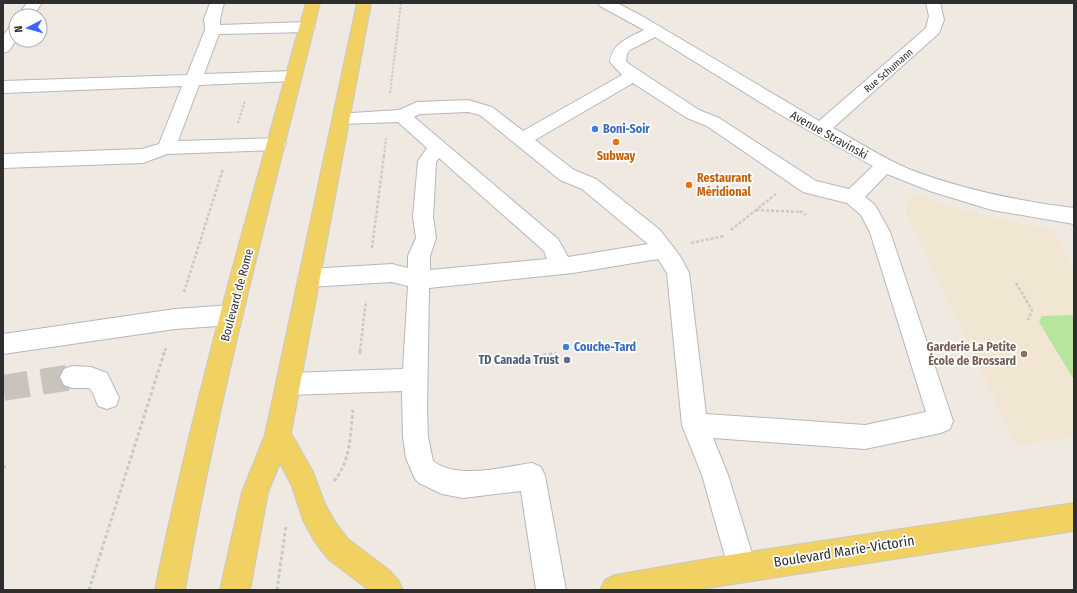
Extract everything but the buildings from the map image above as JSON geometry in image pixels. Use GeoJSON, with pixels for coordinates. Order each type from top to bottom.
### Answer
{"type":"FeatureCollection","features":[{"type":"Feature","properties":{"kind":"main road","name":"Boulevard de Rome"},"geometry":{"type":"LineString","coordinates":[[170,590],[208,406],[313,3]]}},
{"type":"Feature","properties":{"kind":"main road"},"geometry":{"type":"LineString","coordinates":[[235,590],[255,492],[278,435],[364,3]]}},
{"type":"Feature","properties":{"kind":"main road"},"geometry":{"type":"LineString","coordinates":[[278,435],[304,481],[313,510],[325,532],[338,549],[379,580],[388,590]]}},
{"type":"Feature","properties":{"kind":"main road","name":"Boulevard Marie-Victorin"},"geometry":{"type":"LineString","coordinates":[[615,590],[742,567],[1074,517]]}},
{"type":"Feature","properties":{"kind":"street"},"geometry":{"type":"LineString","coordinates":[[166,148],[213,30],[212,19],[217,3]]}},
{"type":"Feature","properties":{"kind":"street","name":"Avenue Stravinski"},"geometry":{"type":"LineString","coordinates":[[605,3],[655,30],[787,111],[885,165],[937,186],[992,203],[1034,211],[1074,216]]}},
{"type":"Feature","properties":{"kind":"street","name":"Rue Schumann"},"geometry":{"type":"LineString","coordinates":[[821,129],[890,70],[932,30],[937,23],[933,3]]}},
{"type":"Feature","properties":{"kind":"street"},"geometry":{"type":"LineString","coordinates":[[213,30],[307,27]]}},
{"type":"Feature","properties":{"kind":"street"},"geometry":{"type":"LineString","coordinates":[[655,30],[624,47],[619,53],[618,62],[623,68],[693,114],[712,122],[810,187],[853,197],[868,210],[880,232],[941,421],[865,436],[695,425]]}},
{"type":"Feature","properties":{"kind":"street"},"geometry":{"type":"LineString","coordinates":[[522,140],[634,75]]}},
{"type":"Feature","properties":{"kind":"street"},"geometry":{"type":"LineString","coordinates":[[3,87],[294,76]]}},
{"type":"Feature","properties":{"kind":"street"},"geometry":{"type":"LineString","coordinates":[[342,118],[402,116],[417,108],[468,106],[486,111],[567,175],[589,184],[653,236],[664,249],[678,273],[695,425],[715,475],[742,567]]}},
{"type":"Feature","properties":{"kind":"street"},"geometry":{"type":"LineString","coordinates":[[402,116],[551,245],[556,252],[560,266]]}},
{"type":"Feature","properties":{"kind":"street"},"geometry":{"type":"LineString","coordinates":[[3,161],[143,156],[166,148],[277,144]]}},
{"type":"Feature","properties":{"kind":"street"},"geometry":{"type":"LineString","coordinates":[[439,148],[427,161],[423,217],[426,238],[419,256],[416,379],[416,439],[418,458],[424,469],[436,478],[452,483],[464,484],[532,476],[551,590]]}},
{"type":"Feature","properties":{"kind":"street"},"geometry":{"type":"LineString","coordinates":[[853,197],[885,165]]}},
{"type":"Feature","properties":{"kind":"street"},"geometry":{"type":"LineString","coordinates":[[309,278],[392,273],[419,280],[560,266],[639,255],[664,249]]}},
{"type":"Feature","properties":{"kind":"street"},"geometry":{"type":"LineString","coordinates":[[3,344],[175,320],[232,314]]}},
{"type":"Feature","properties":{"kind":"street"},"geometry":{"type":"LineString","coordinates":[[72,377],[96,378],[102,384],[107,398]]}},
{"type":"Feature","properties":{"kind":"street"},"geometry":{"type":"LineString","coordinates":[[288,384],[416,379]]}},
{"type":"Feature","properties":{"kind":"path"},"geometry":{"type":"LineString","coordinates":[[390,95],[401,3]]}},
{"type":"Feature","properties":{"kind":"path"},"geometry":{"type":"LineString","coordinates":[[236,127],[245,99]]}},
{"type":"Feature","properties":{"kind":"path"},"geometry":{"type":"LineString","coordinates":[[372,251],[386,133]]}},
{"type":"Feature","properties":{"kind":"path"},"geometry":{"type":"LineString","coordinates":[[182,297],[223,169]]}},
{"type":"Feature","properties":{"kind":"path"},"geometry":{"type":"LineString","coordinates":[[731,230],[780,190]]}},
{"type":"Feature","properties":{"kind":"path"},"geometry":{"type":"LineString","coordinates":[[756,210],[801,212]]}},
{"type":"Feature","properties":{"kind":"path"},"geometry":{"type":"LineString","coordinates":[[687,244],[724,236]]}},
{"type":"Feature","properties":{"kind":"path"},"geometry":{"type":"LineString","coordinates":[[1016,283],[1032,310],[1028,320]]}},
{"type":"Feature","properties":{"kind":"path"},"geometry":{"type":"LineString","coordinates":[[360,355],[367,294]]}},
{"type":"Feature","properties":{"kind":"path"},"geometry":{"type":"LineString","coordinates":[[89,590],[168,342]]}},
{"type":"Feature","properties":{"kind":"path"},"geometry":{"type":"LineString","coordinates":[[514,360],[556,353]]}},
{"type":"Feature","properties":{"kind":"path"},"geometry":{"type":"LineString","coordinates":[[331,484],[341,473],[345,463],[353,410]]}},
{"type":"Feature","properties":{"kind":"path"},"geometry":{"type":"LineString","coordinates":[[277,590],[286,524]]}},
{"type":"Feature","properties":{"kind":"shaded area","name":"Garderie La Petite École de Brossard"},"geometry":{"type":"Polygon","coordinates":[[[912,194],[975,214],[1054,230],[1074,271],[1074,436],[1018,446],[905,211],[912,194]]]}},
{"type":"Feature","properties":{"kind":"green space"},"geometry":{"type":"Polygon","coordinates":[[[1074,315],[1074,380],[1039,322],[1042,316],[1074,315]]]}},
{"type":"Feature","properties":{"kind":"tunnel"},"geometry":{"type":"LineString","coordinates":[[3,388],[72,377]]}},
{"type":"Feature","properties":{"kind":"place","name":"Boni-Soir"},"geometry":{"type":"Point","coordinates":[595,129]}},
{"type":"Feature","properties":{"kind":"place","name":"Subway"},"geometry":{"type":"Point","coordinates":[616,142]}},
{"type":"Feature","properties":{"kind":"place","name":"Restaurant Méridional"},"geometry":{"type":"Point","coordinates":[689,185]}},
{"type":"Feature","properties":{"kind":"place","name":"Couche-Tard"},"geometry":{"type":"Point","coordinates":[566,347]}},
{"type":"Feature","properties":{"kind":"place","name":"Garderie La Petite École de Brossard"},"geometry":{"type":"Point","coordinates":[1024,354]}},
{"type":"Feature","properties":{"kind":"place","name":"TD Canada Trust"},"geometry":{"type":"Point","coordinates":[567,360]}}]}
